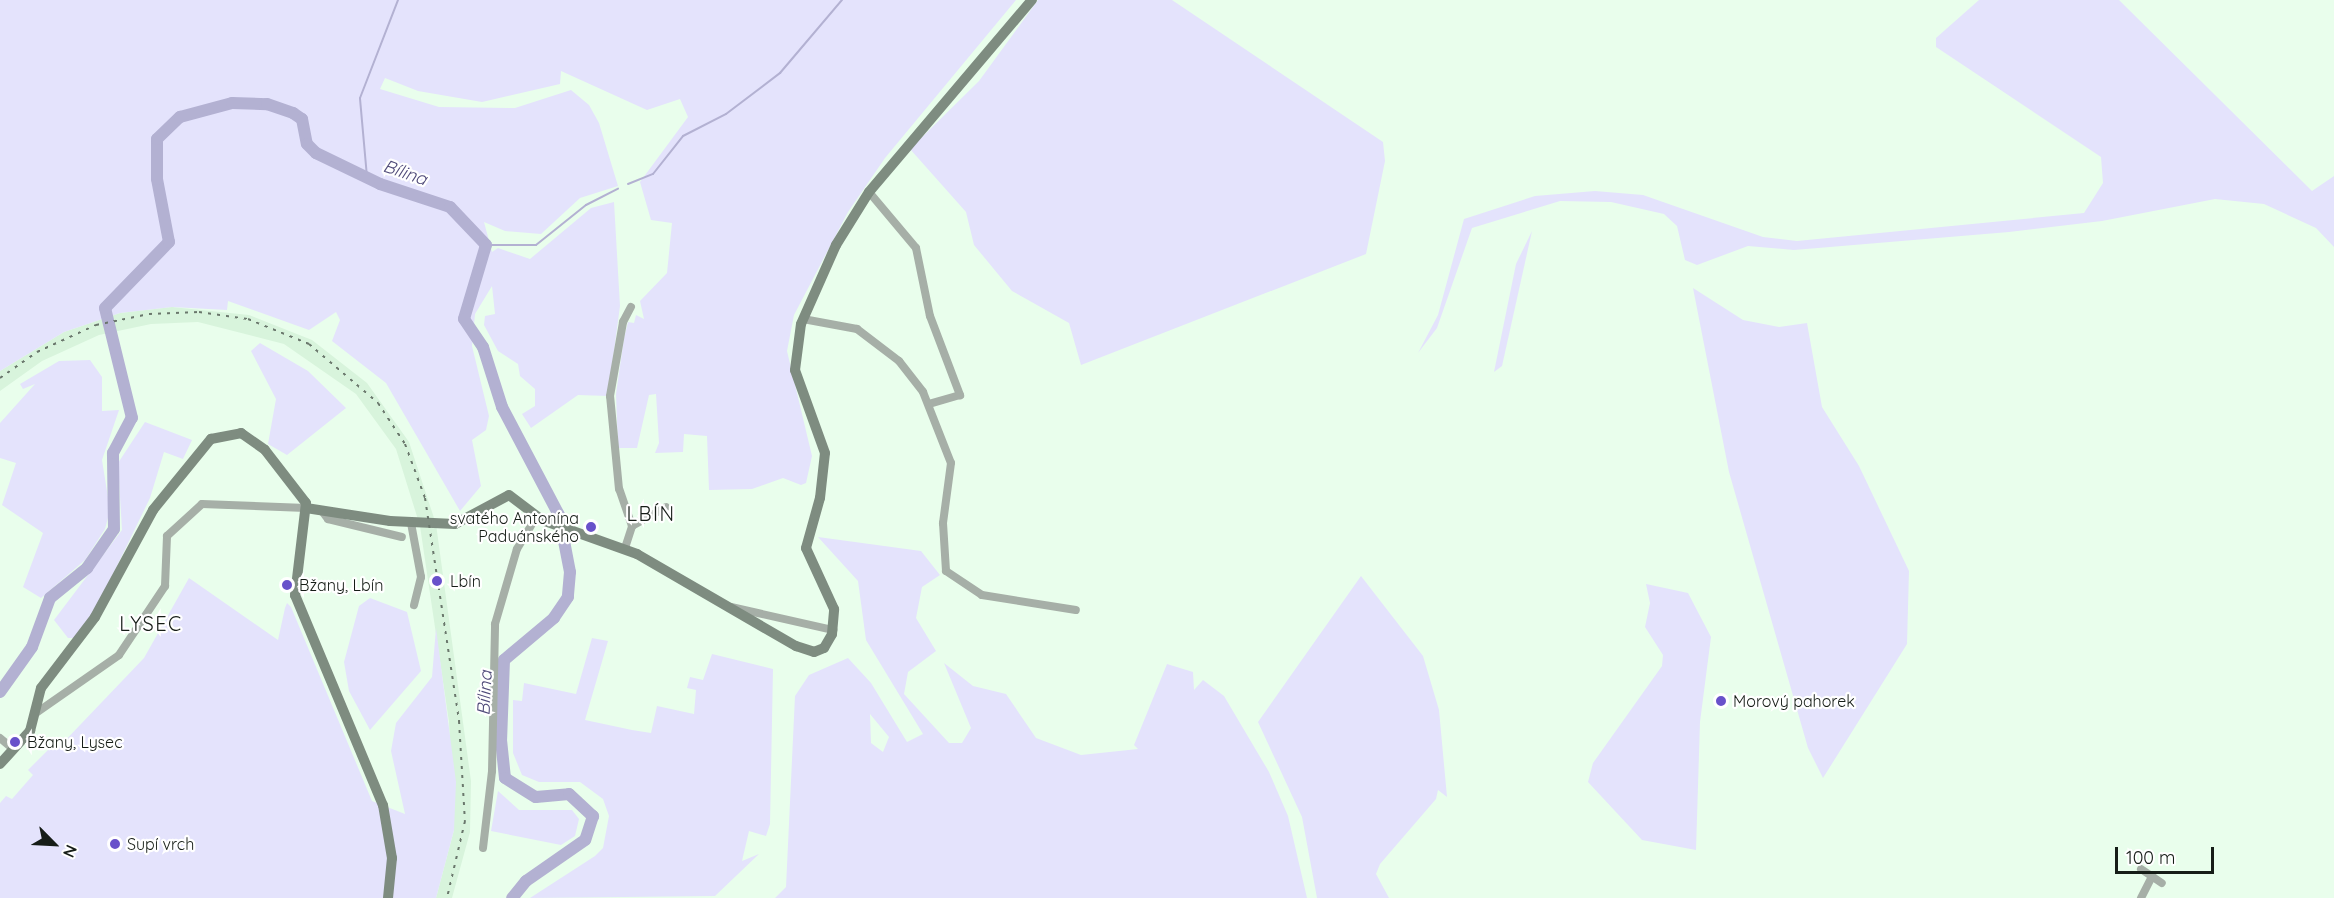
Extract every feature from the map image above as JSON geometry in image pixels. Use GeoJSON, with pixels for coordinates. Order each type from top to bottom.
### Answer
{"type":"FeatureCollection","features":[{"type":"Feature","properties":{"kind":"street"},"geometry":{"type":"LineString","coordinates":[[36,713],[119,655],[165,586],[166,536],[202,504],[306,508],[411,523],[463,522],[509,495],[536,517],[625,548],[807,651],[824,648],[833,630],[832,601],[806,548],[825,469],[825,453],[795,370],[803,319],[836,245],[869,192],[1032,0]]}},
{"type":"Feature","properties":{"kind":"street"},"geometry":{"type":"LineString","coordinates":[[869,192],[916,248],[930,316],[960,395],[929,405]]}},
{"type":"Feature","properties":{"kind":"street"},"geometry":{"type":"LineString","coordinates":[[625,548],[632,526],[609,432],[612,385],[631,307]]}},
{"type":"Feature","properties":{"kind":"street"},"geometry":{"type":"LineString","coordinates":[[803,319],[847,325],[879,342],[913,378],[929,405],[951,463],[943,523],[946,571],[982,595],[1076,610]]}},
{"type":"Feature","properties":{"kind":"street"},"geometry":{"type":"LineString","coordinates":[[0,764],[30,731],[41,688],[95,617],[143,524],[211,439],[235,432],[254,440],[301,493],[306,508],[295,558],[295,595],[383,805],[392,858],[388,898]]}},
{"type":"Feature","properties":{"kind":"street"},"geometry":{"type":"LineString","coordinates":[[632,526],[666,507]]}},
{"type":"Feature","properties":{"kind":"street"},"geometry":{"type":"LineString","coordinates":[[322,511],[327,519],[402,537]]}},
{"type":"Feature","properties":{"kind":"street"},"geometry":{"type":"LineString","coordinates":[[483,848],[492,771],[495,624],[517,549],[536,517]]}},
{"type":"Feature","properties":{"kind":"street"},"geometry":{"type":"LineString","coordinates":[[411,523],[421,577],[414,605]]}},
{"type":"Feature","properties":{"kind":"street"},"geometry":{"type":"LineString","coordinates":[[728,607],[833,630]]}},
{"type":"Feature","properties":{"kind":"street"},"geometry":{"type":"LineString","coordinates":[[0,738],[13,749]]}},
{"type":"Feature","properties":{"kind":"street"},"geometry":{"type":"LineString","coordinates":[[2141,869],[2162,883]]}},
{"type":"Feature","properties":{"kind":"street"},"geometry":{"type":"LineString","coordinates":[[2141,898],[2152,876]]}},
{"type":"Feature","properties":{"kind":"shaded area"},"geometry":{"type":"Polygon","coordinates":[[[0,0],[1016,0],[885,158],[848,212],[794,315],[787,351],[812,456],[806,483],[801,485],[783,478],[752,489],[709,490],[707,436],[684,434],[683,452],[655,453],[659,443],[656,394],[649,395],[637,448],[618,448],[616,394],[624,338],[628,322],[634,323],[636,315],[644,319],[640,301],[667,273],[672,223],[651,220],[640,182],[688,117],[680,99],[647,110],[561,71],[560,84],[482,102],[418,91],[385,78],[380,89],[439,107],[515,108],[571,90],[589,105],[599,123],[618,186],[580,198],[541,234],[505,231],[484,222],[492,252],[498,248],[530,259],[591,208],[614,202],[620,306],[608,396],[578,395],[531,428],[522,414],[535,406],[535,389],[520,376],[518,364],[498,351],[484,325],[485,316],[495,314],[492,286],[475,314],[472,346],[489,416],[486,430],[472,440],[481,486],[460,511],[386,383],[332,341],[340,320],[336,312],[309,330],[228,301],[227,310],[172,307],[120,313],[64,332],[0,371],[0,0]]]}},
{"type":"Feature","properties":{"kind":"shaded area"},"geometry":{"type":"Polygon","coordinates":[[[1038,0],[1172,0],[1383,142],[1385,161],[1366,254],[1081,365],[1069,323],[1012,291],[974,245],[966,212],[910,149],[979,81],[1038,0]]]}},
{"type":"Feature","properties":{"kind":"shaded area"},"geometry":{"type":"Polygon","coordinates":[[[1979,0],[2119,0],[2312,191],[2334,176],[2334,247],[2316,228],[2264,204],[2215,199],[2102,221],[2009,232],[1794,250],[1748,246],[1697,265],[1685,260],[1677,226],[1664,214],[1611,202],[1560,201],[1472,228],[1437,328],[1418,353],[1438,315],[1464,219],[1535,196],[1595,191],[1643,195],[1763,237],[1797,241],[2084,213],[2103,183],[2101,157],[1936,47],[1936,38],[1979,0]]]}},
{"type":"Feature","properties":{"kind":"shaded area"},"geometry":{"type":"Polygon","coordinates":[[[1532,231],[1502,366],[1494,372],[1516,264],[1532,231]]]}},
{"type":"Feature","properties":{"kind":"shaded area"},"geometry":{"type":"Polygon","coordinates":[[[1693,288],[1743,320],[1779,327],[1807,323],[1822,407],[1859,466],[1909,571],[1907,644],[1823,778],[1808,748],[1729,472],[1693,288]]]}},
{"type":"Feature","properties":{"kind":"shaded area"},"geometry":{"type":"Polygon","coordinates":[[[172,307],[249,315],[312,340],[367,383],[409,442],[436,524],[471,781],[470,832],[452,898],[436,898],[454,830],[449,722],[420,526],[396,449],[356,394],[284,344],[198,322],[151,324],[99,335],[42,361],[0,391],[0,371],[64,332],[120,313],[172,307]]]}},
{"type":"Feature","properties":{"kind":"shaded area"},"geometry":{"type":"Polygon","coordinates":[[[260,343],[308,371],[346,408],[287,455],[268,444],[276,399],[251,351],[260,343]]]}},
{"type":"Feature","properties":{"kind":"shaded area"},"geometry":{"type":"Polygon","coordinates":[[[90,360],[102,377],[102,411],[119,410],[102,460],[110,510],[105,529],[85,560],[41,598],[23,587],[43,533],[2,505],[16,463],[0,458],[0,423],[35,384],[23,389],[20,384],[59,361],[90,360]]]}},
{"type":"Feature","properties":{"kind":"shaded area"},"geometry":{"type":"Polygon","coordinates":[[[145,422],[192,440],[183,459],[164,452],[150,498],[98,605],[75,638],[68,638],[54,620],[122,530],[118,463],[145,422]]]}},
{"type":"Feature","properties":{"kind":"shaded area"},"geometry":{"type":"Polygon","coordinates":[[[818,537],[921,551],[940,575],[922,587],[916,618],[936,651],[908,672],[904,694],[949,743],[962,743],[971,728],[944,663],[973,686],[1006,694],[1036,738],[1081,755],[1138,749],[1134,745],[1167,664],[1193,672],[1194,690],[1203,680],[1224,696],[1269,772],[1288,816],[1307,898],[775,898],[786,887],[795,696],[809,675],[848,658],[871,683],[907,742],[923,734],[866,640],[858,581],[818,537]],[[870,714],[871,743],[883,752],[889,737],[870,714]]]}},
{"type":"Feature","properties":{"kind":"shaded area"},"geometry":{"type":"Polygon","coordinates":[[[1361,576],[1423,656],[1439,710],[1447,797],[1438,790],[1436,799],[1380,864],[1376,874],[1389,898],[1317,898],[1302,817],[1258,722],[1361,576]]]}},
{"type":"Feature","properties":{"kind":"shaded area"},"geometry":{"type":"Polygon","coordinates":[[[189,578],[278,640],[287,603],[291,607],[372,801],[405,814],[391,751],[396,723],[432,677],[436,628],[456,782],[454,830],[436,898],[0,898],[0,803],[6,796],[12,799],[33,775],[28,770],[54,744],[59,747],[144,658],[189,578]]]}},
{"type":"Feature","properties":{"kind":"shaded area"},"geometry":{"type":"Polygon","coordinates":[[[1646,584],[1688,593],[1711,637],[1700,722],[1696,850],[1642,840],[1588,782],[1593,763],[1662,666],[1663,655],[1645,627],[1650,603],[1646,584]]]}},
{"type":"Feature","properties":{"kind":"shaded area"},"geometry":{"type":"Polygon","coordinates":[[[370,598],[407,612],[421,671],[370,730],[349,691],[344,662],[359,606],[370,598]]]}},
{"type":"Feature","properties":{"kind":"shaded area"},"geometry":{"type":"Polygon","coordinates":[[[592,638],[608,641],[585,720],[632,730],[651,733],[657,706],[694,714],[696,690],[687,688],[690,677],[703,680],[712,654],[773,669],[770,824],[766,836],[749,831],[742,861],[759,854],[715,896],[530,898],[595,856],[603,848],[609,816],[603,799],[580,782],[539,782],[522,775],[513,753],[513,700],[522,701],[524,683],[576,694],[592,638]]]}},
{"type":"Feature","properties":{"kind":"shaded area"},"geometry":{"type":"Polygon","coordinates":[[[498,791],[519,810],[572,810],[579,819],[575,836],[561,845],[491,831],[498,791]]]}},
{"type":"Feature","properties":{"kind":"waterway"},"geometry":{"type":"LineString","coordinates":[[367,177],[360,98],[398,0]]}},
{"type":"Feature","properties":{"kind":"waterway"},"geometry":{"type":"LineString","coordinates":[[628,184],[653,174],[683,136],[726,114],[780,73],[842,0]]}},
{"type":"Feature","properties":{"kind":"waterway","name":"Bílina"},"geometry":{"type":"LineString","coordinates":[[0,692],[32,647],[50,598],[87,568],[114,529],[113,453],[132,418],[105,308],[169,242],[157,179],[157,139],[180,117],[232,103],[267,104],[293,113],[302,119],[307,144],[316,153],[380,184],[450,207],[486,245],[464,319],[483,347],[502,407],[559,515],[570,572],[568,597],[554,618],[504,660],[501,740],[505,778],[536,797],[569,794],[593,816],[585,840],[526,881],[512,898]]}},
{"type":"Feature","properties":{"kind":"waterway"},"geometry":{"type":"LineString","coordinates":[[486,245],[536,245],[586,205],[618,189]]}},
{"type":"Feature","properties":{"kind":"railway"},"geometry":{"type":"LineString","coordinates":[[0,378],[37,352],[96,325],[149,314],[199,312],[248,319],[309,344],[378,403],[405,444],[425,498],[459,721],[465,821],[447,898]]}},
{"type":"Feature","properties":{"kind":"place","name":"svatého Antonína Paduánského"},"geometry":{"type":"Point","coordinates":[591,527]}},
{"type":"Feature","properties":{"kind":"place","name":"Lbín"},"geometry":{"type":"Point","coordinates":[437,581]}},
{"type":"Feature","properties":{"kind":"place","name":"Bžany, Lbín"},"geometry":{"type":"Point","coordinates":[287,585]}},
{"type":"Feature","properties":{"kind":"place","name":"Morový pahorek"},"geometry":{"type":"Point","coordinates":[1721,701]}},
{"type":"Feature","properties":{"kind":"place","name":"Bžany, Lysec"},"geometry":{"type":"Point","coordinates":[15,742]}},
{"type":"Feature","properties":{"kind":"place","name":"Supí vrch"},"geometry":{"type":"Point","coordinates":[115,844]}},
{"type":"Feature","properties":{"kind":"district","name":"LBÍN"},"geometry":{"type":"Point","coordinates":[651,513]}},
{"type":"Feature","properties":{"kind":"district","name":"LYSEC"},"geometry":{"type":"Point","coordinates":[151,623]}}]}
